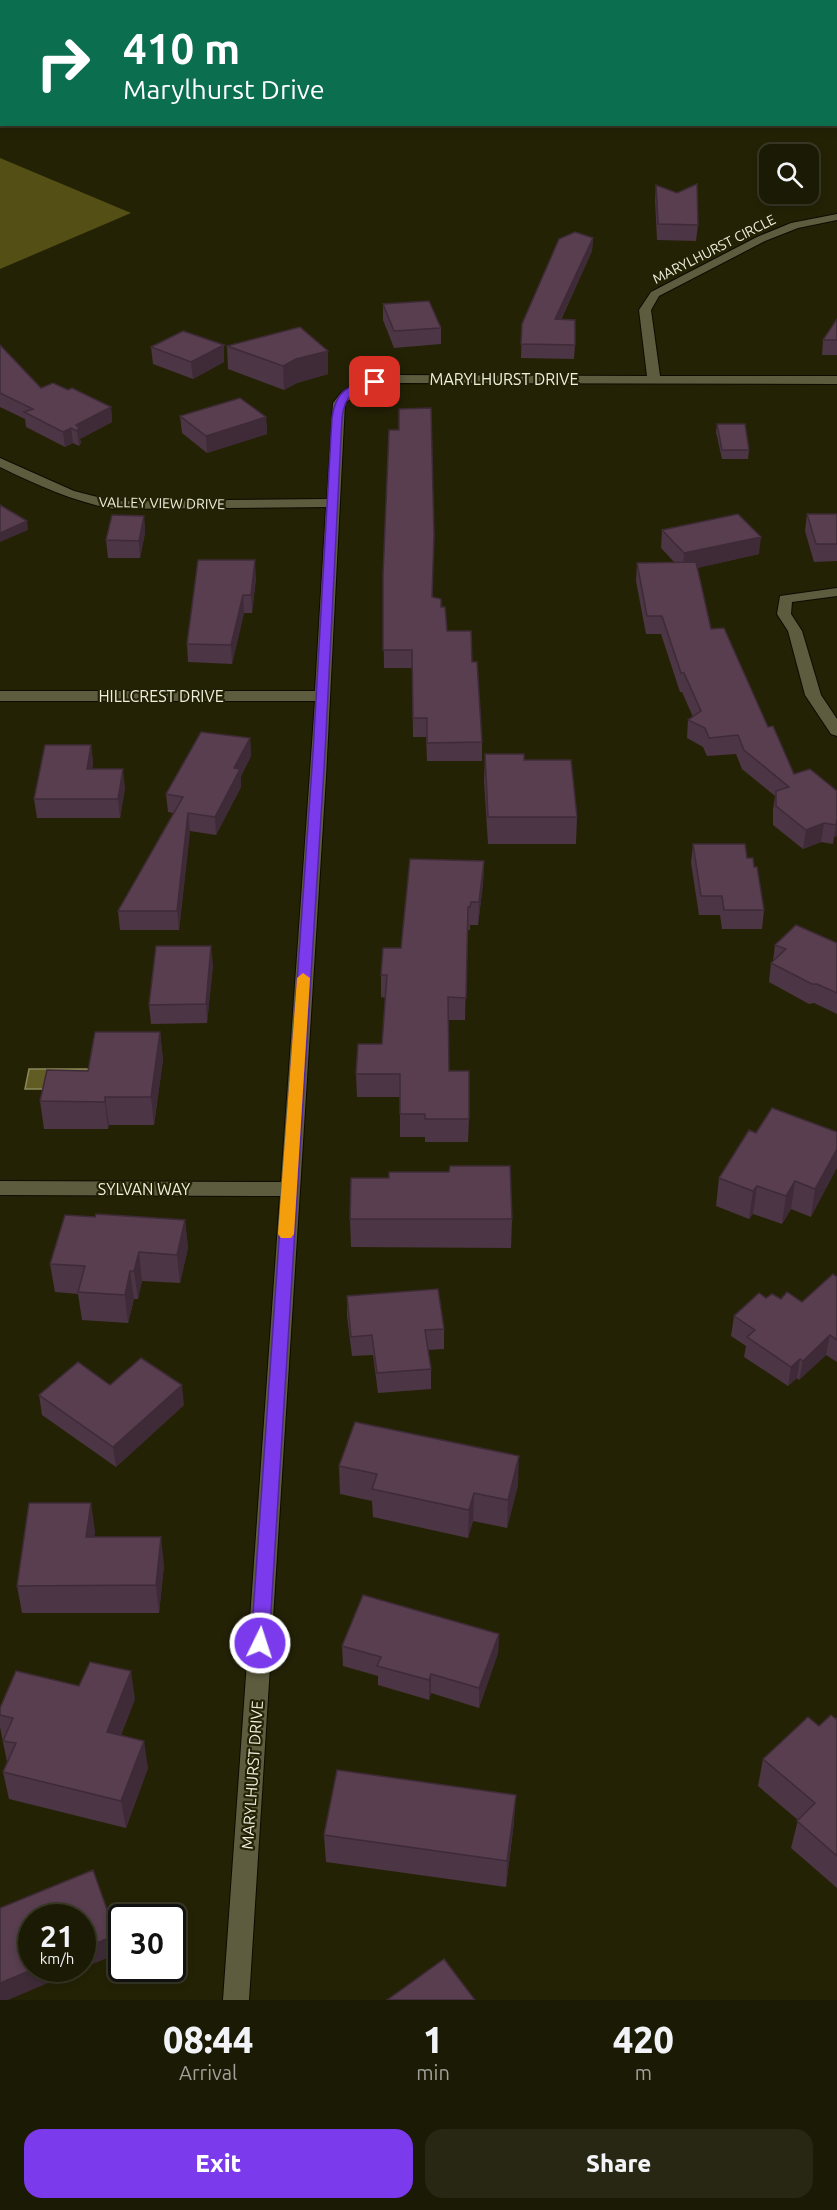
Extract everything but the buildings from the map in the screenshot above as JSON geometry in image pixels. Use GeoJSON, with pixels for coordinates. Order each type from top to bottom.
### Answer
{"type":"FeatureCollection","features":[{"type":"Feature","properties":{"kind":"street","name":"MARYLHURST CIRCLE"},"geometry":{"type":"LineString","coordinates":[[654,380],[645,310],[655,294],[761,239],[795,225],[837,217]]}},
{"type":"Feature","properties":{"kind":"street","name":"MARYLHURST DRIVE"},"geometry":{"type":"LineString","coordinates":[[236,2000],[322,696],[339,403],[344,394],[357,387],[375,382],[410,378],[837,380]]}},
{"type":"Feature","properties":{"kind":"street","name":"VALLEY VIEW DRIVE"},"geometry":{"type":"LineString","coordinates":[[3,467],[63,492],[97,503],[113,505],[333,503]]}},
{"type":"Feature","properties":{"kind":"street"},"geometry":{"type":"LineString","coordinates":[[837,592],[785,599],[784,614],[795,631],[813,695],[837,731]]}},
{"type":"Feature","properties":{"kind":"street","name":"HILLCREST DRIVE"},"geometry":{"type":"LineString","coordinates":[[0,696],[322,696]]}},
{"type":"Feature","properties":{"kind":"street","name":"SYLVAN WAY"},"geometry":{"type":"LineString","coordinates":[[0,1188],[289,1189]]}},
{"type":"Feature","properties":{"kind":"shaded area"},"geometry":{"type":"Polygon","coordinates":[[[0,158],[131,213],[0,269],[0,158]]]}},
{"type":"Feature","properties":{"kind":"shaded area"},"geometry":{"type":"Polygon","coordinates":[[[29,1069],[88,1069],[85,1089],[25,1089],[29,1069]]]}},
{"type":"Feature","properties":{"kind":"slow traffic"},"geometry":{"type":"LineString","coordinates":[[286,1234],[303,978]]}},
{"type":"Feature","properties":{"kind":"route"},"geometry":{"type":"LineString","coordinates":[[260,1643],[319,753],[337,418],[339,403],[344,394],[357,387],[375,382]]}}]}
